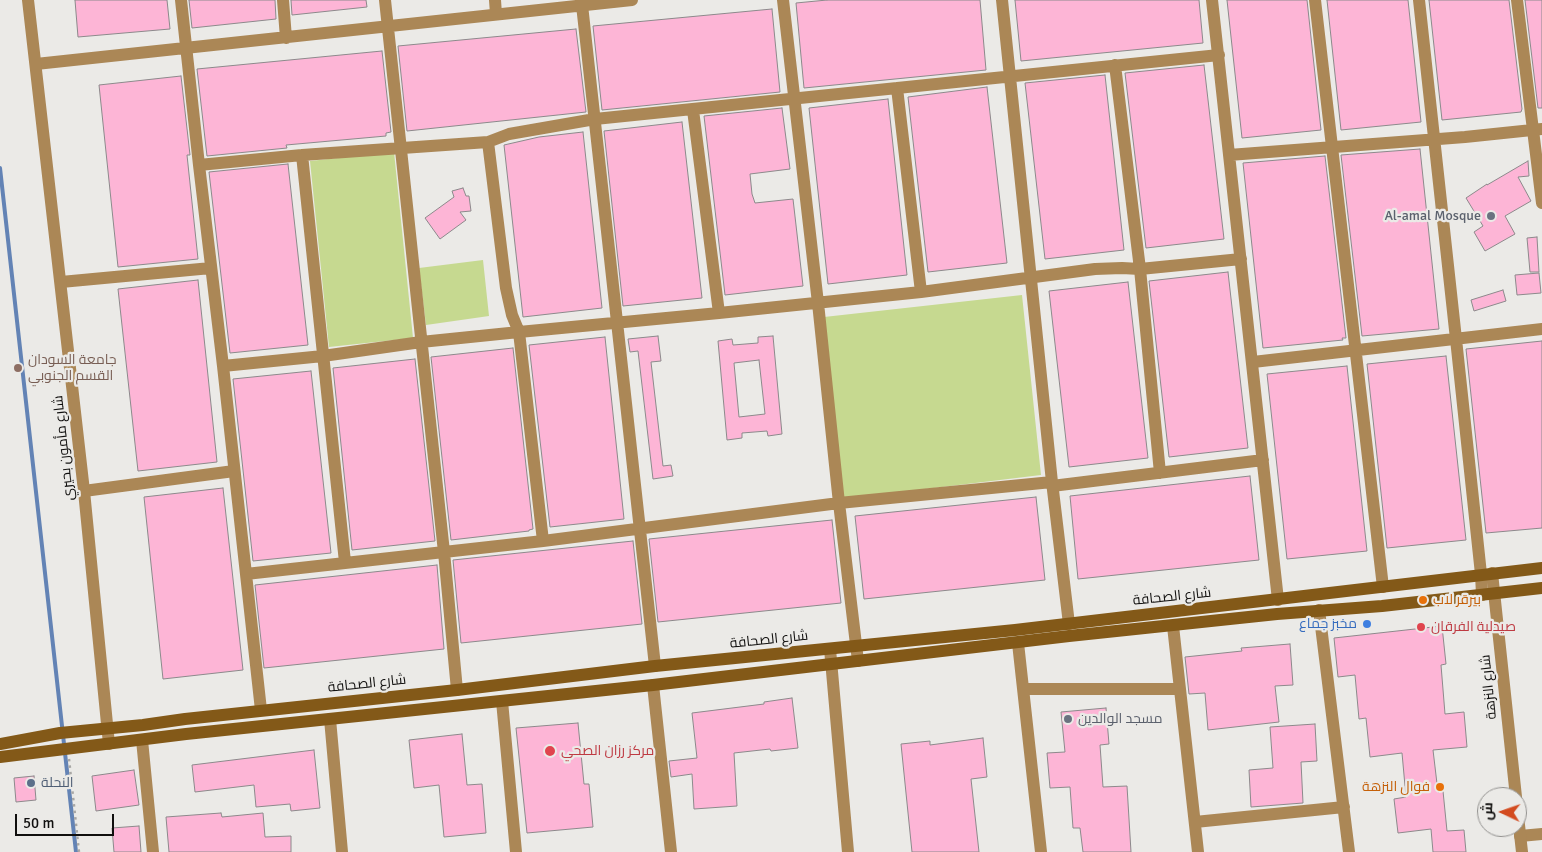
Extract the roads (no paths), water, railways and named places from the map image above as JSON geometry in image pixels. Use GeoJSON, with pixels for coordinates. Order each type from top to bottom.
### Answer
{"type":"FeatureCollection","features":[{"type":"Feature","properties":{"kind":"main road","name":"شارع الصحافة"},"geometry":{"type":"LineString","coordinates":[[0,744],[60,733],[261,710],[457,690],[655,666],[1069,624],[1542,568]]}},
{"type":"Feature","properties":{"kind":"main road","name":"شارع الصحافة"},"geometry":{"type":"LineString","coordinates":[[0,758],[68,748],[1018,643],[1542,588]]}},
{"type":"Feature","properties":{"kind":"street","name":"شارع مأمون بحيري"},"geometry":{"type":"LineString","coordinates":[[28,0],[84,490],[109,744]]}},
{"type":"Feature","properties":{"kind":"street"},"geometry":{"type":"LineString","coordinates":[[181,0],[261,710]]}},
{"type":"Feature","properties":{"kind":"street"},"geometry":{"type":"LineString","coordinates":[[282,0],[286,38]]}},
{"type":"Feature","properties":{"kind":"street"},"geometry":{"type":"LineString","coordinates":[[385,0],[457,690]]}},
{"type":"Feature","properties":{"kind":"street"},"geometry":{"type":"LineString","coordinates":[[495,0],[496,14]]}},
{"type":"Feature","properties":{"kind":"street"},"geometry":{"type":"LineString","coordinates":[[36,64],[187,49],[582,5],[603,1],[632,0]]}},
{"type":"Feature","properties":{"kind":"street"},"geometry":{"type":"LineString","coordinates":[[782,0],[858,661]]}},
{"type":"Feature","properties":{"kind":"street"},"geometry":{"type":"LineString","coordinates":[[1002,0],[1052,484],[1069,624]]}},
{"type":"Feature","properties":{"kind":"street"},"geometry":{"type":"LineString","coordinates":[[1212,0],[1278,600]]}},
{"type":"Feature","properties":{"kind":"street"},"geometry":{"type":"LineString","coordinates":[[1315,0],[1383,587]]}},
{"type":"Feature","properties":{"kind":"street","name":"شارع النزهة"},"geometry":{"type":"LineString","coordinates":[[1419,0],[1456,339],[1515,787]]}},
{"type":"Feature","properties":{"kind":"street"},"geometry":{"type":"LineString","coordinates":[[1517,0],[1538,129],[1542,203]]}},
{"type":"Feature","properties":{"kind":"street"},"geometry":{"type":"LineString","coordinates":[[582,5],[655,666]]}},
{"type":"Feature","properties":{"kind":"street"},"geometry":{"type":"LineString","coordinates":[[199,165],[302,155],[488,142],[509,134],[595,119],[1219,55]]}},
{"type":"Feature","properties":{"kind":"street"},"geometry":{"type":"LineString","coordinates":[[1115,65],[1140,269],[1160,473]]}},
{"type":"Feature","properties":{"kind":"street"},"geometry":{"type":"LineString","coordinates":[[897,88],[922,292]]}},
{"type":"Feature","properties":{"kind":"street"},"geometry":{"type":"LineString","coordinates":[[693,110],[719,313]]}},
{"type":"Feature","properties":{"kind":"street"},"geometry":{"type":"LineString","coordinates":[[1229,155],[1538,129]]}},
{"type":"Feature","properties":{"kind":"street"},"geometry":{"type":"LineString","coordinates":[[488,142],[506,288],[512,316],[519,332],[543,541]]}},
{"type":"Feature","properties":{"kind":"street"},"geometry":{"type":"LineString","coordinates":[[302,155],[345,562]]}},
{"type":"Feature","properties":{"kind":"street"},"geometry":{"type":"LineString","coordinates":[[223,366],[323,356],[421,342],[922,292],[1095,269],[1140,269],[1241,260]]}},
{"type":"Feature","properties":{"kind":"street"},"geometry":{"type":"LineString","coordinates":[[61,282],[211,268]]}},
{"type":"Feature","properties":{"kind":"street"},"geometry":{"type":"LineString","coordinates":[[1252,362],[1542,329]]}},
{"type":"Feature","properties":{"kind":"street"},"geometry":{"type":"LineString","coordinates":[[246,574],[543,541],[839,503],[1052,484],[1263,460]]}},
{"type":"Feature","properties":{"kind":"street"},"geometry":{"type":"LineString","coordinates":[[84,490],[234,471]]}},
{"type":"Feature","properties":{"kind":"street"},"geometry":{"type":"LineString","coordinates":[[1319,610],[1349,852]]}},
{"type":"Feature","properties":{"kind":"street"},"geometry":{"type":"LineString","coordinates":[[1173,626],[1198,852]]}},
{"type":"Feature","properties":{"kind":"street"},"geometry":{"type":"LineString","coordinates":[[1018,643],[1041,852]]}},
{"type":"Feature","properties":{"kind":"street"},"geometry":{"type":"LineString","coordinates":[[830,649],[848,852]]}},
{"type":"Feature","properties":{"kind":"street"},"geometry":{"type":"LineString","coordinates":[[653,684],[670,852]]}},
{"type":"Feature","properties":{"kind":"street"},"geometry":{"type":"LineString","coordinates":[[1023,689],[1180,689]]}},
{"type":"Feature","properties":{"kind":"street"},"geometry":{"type":"LineString","coordinates":[[502,701],[516,852]]}},
{"type":"Feature","properties":{"kind":"street"},"geometry":{"type":"LineString","coordinates":[[330,719],[342,852]]}},
{"type":"Feature","properties":{"kind":"street"},"geometry":{"type":"LineString","coordinates":[[142,740],[153,852]]}},
{"type":"Feature","properties":{"kind":"street"},"geometry":{"type":"LineString","coordinates":[[1195,822],[1344,807]]}},
{"type":"Feature","properties":{"kind":"street"},"geometry":{"type":"LineString","coordinates":[[1527,835],[1542,834]]}},
{"type":"Feature","properties":{"kind":"street"},"geometry":{"type":"LineString","coordinates":[[1520,837],[1522,852]]}},
{"type":"Feature","properties":{"kind":"waterway"},"geometry":{"type":"LineString","coordinates":[[0,168],[76,852]]}},
{"type":"Feature","properties":{"kind":"place","name":"Al-amal Mosque"},"geometry":{"type":"Point","coordinates":[1491,216]}},
{"type":"Feature","properties":{"kind":"place","name":"جامعة السودان القسم الجنوبي"},"geometry":{"type":"Point","coordinates":[18,368]}},
{"type":"Feature","properties":{"kind":"place","name":"بيرقر لاب"},"geometry":{"type":"Point","coordinates":[1423,600]}},
{"type":"Feature","properties":{"kind":"place","name":"مخبز جماع"},"geometry":{"type":"Point","coordinates":[1367,624]}},
{"type":"Feature","properties":{"kind":"place","name":"صيدلية الفرقان"},"geometry":{"type":"Point","coordinates":[1421,627]}},
{"type":"Feature","properties":{"kind":"place","name":"مسجد الوالدين"},"geometry":{"type":"Point","coordinates":[1068,719]}},
{"type":"Feature","properties":{"kind":"place","name":"مركز رزان الصحي"},"geometry":{"type":"Point","coordinates":[550,751]}},
{"type":"Feature","properties":{"kind":"place","name":"النحلة"},"geometry":{"type":"Point","coordinates":[31,783]}},
{"type":"Feature","properties":{"kind":"place","name":"فوال النزهة"},"geometry":{"type":"Point","coordinates":[1440,787]}}]}
